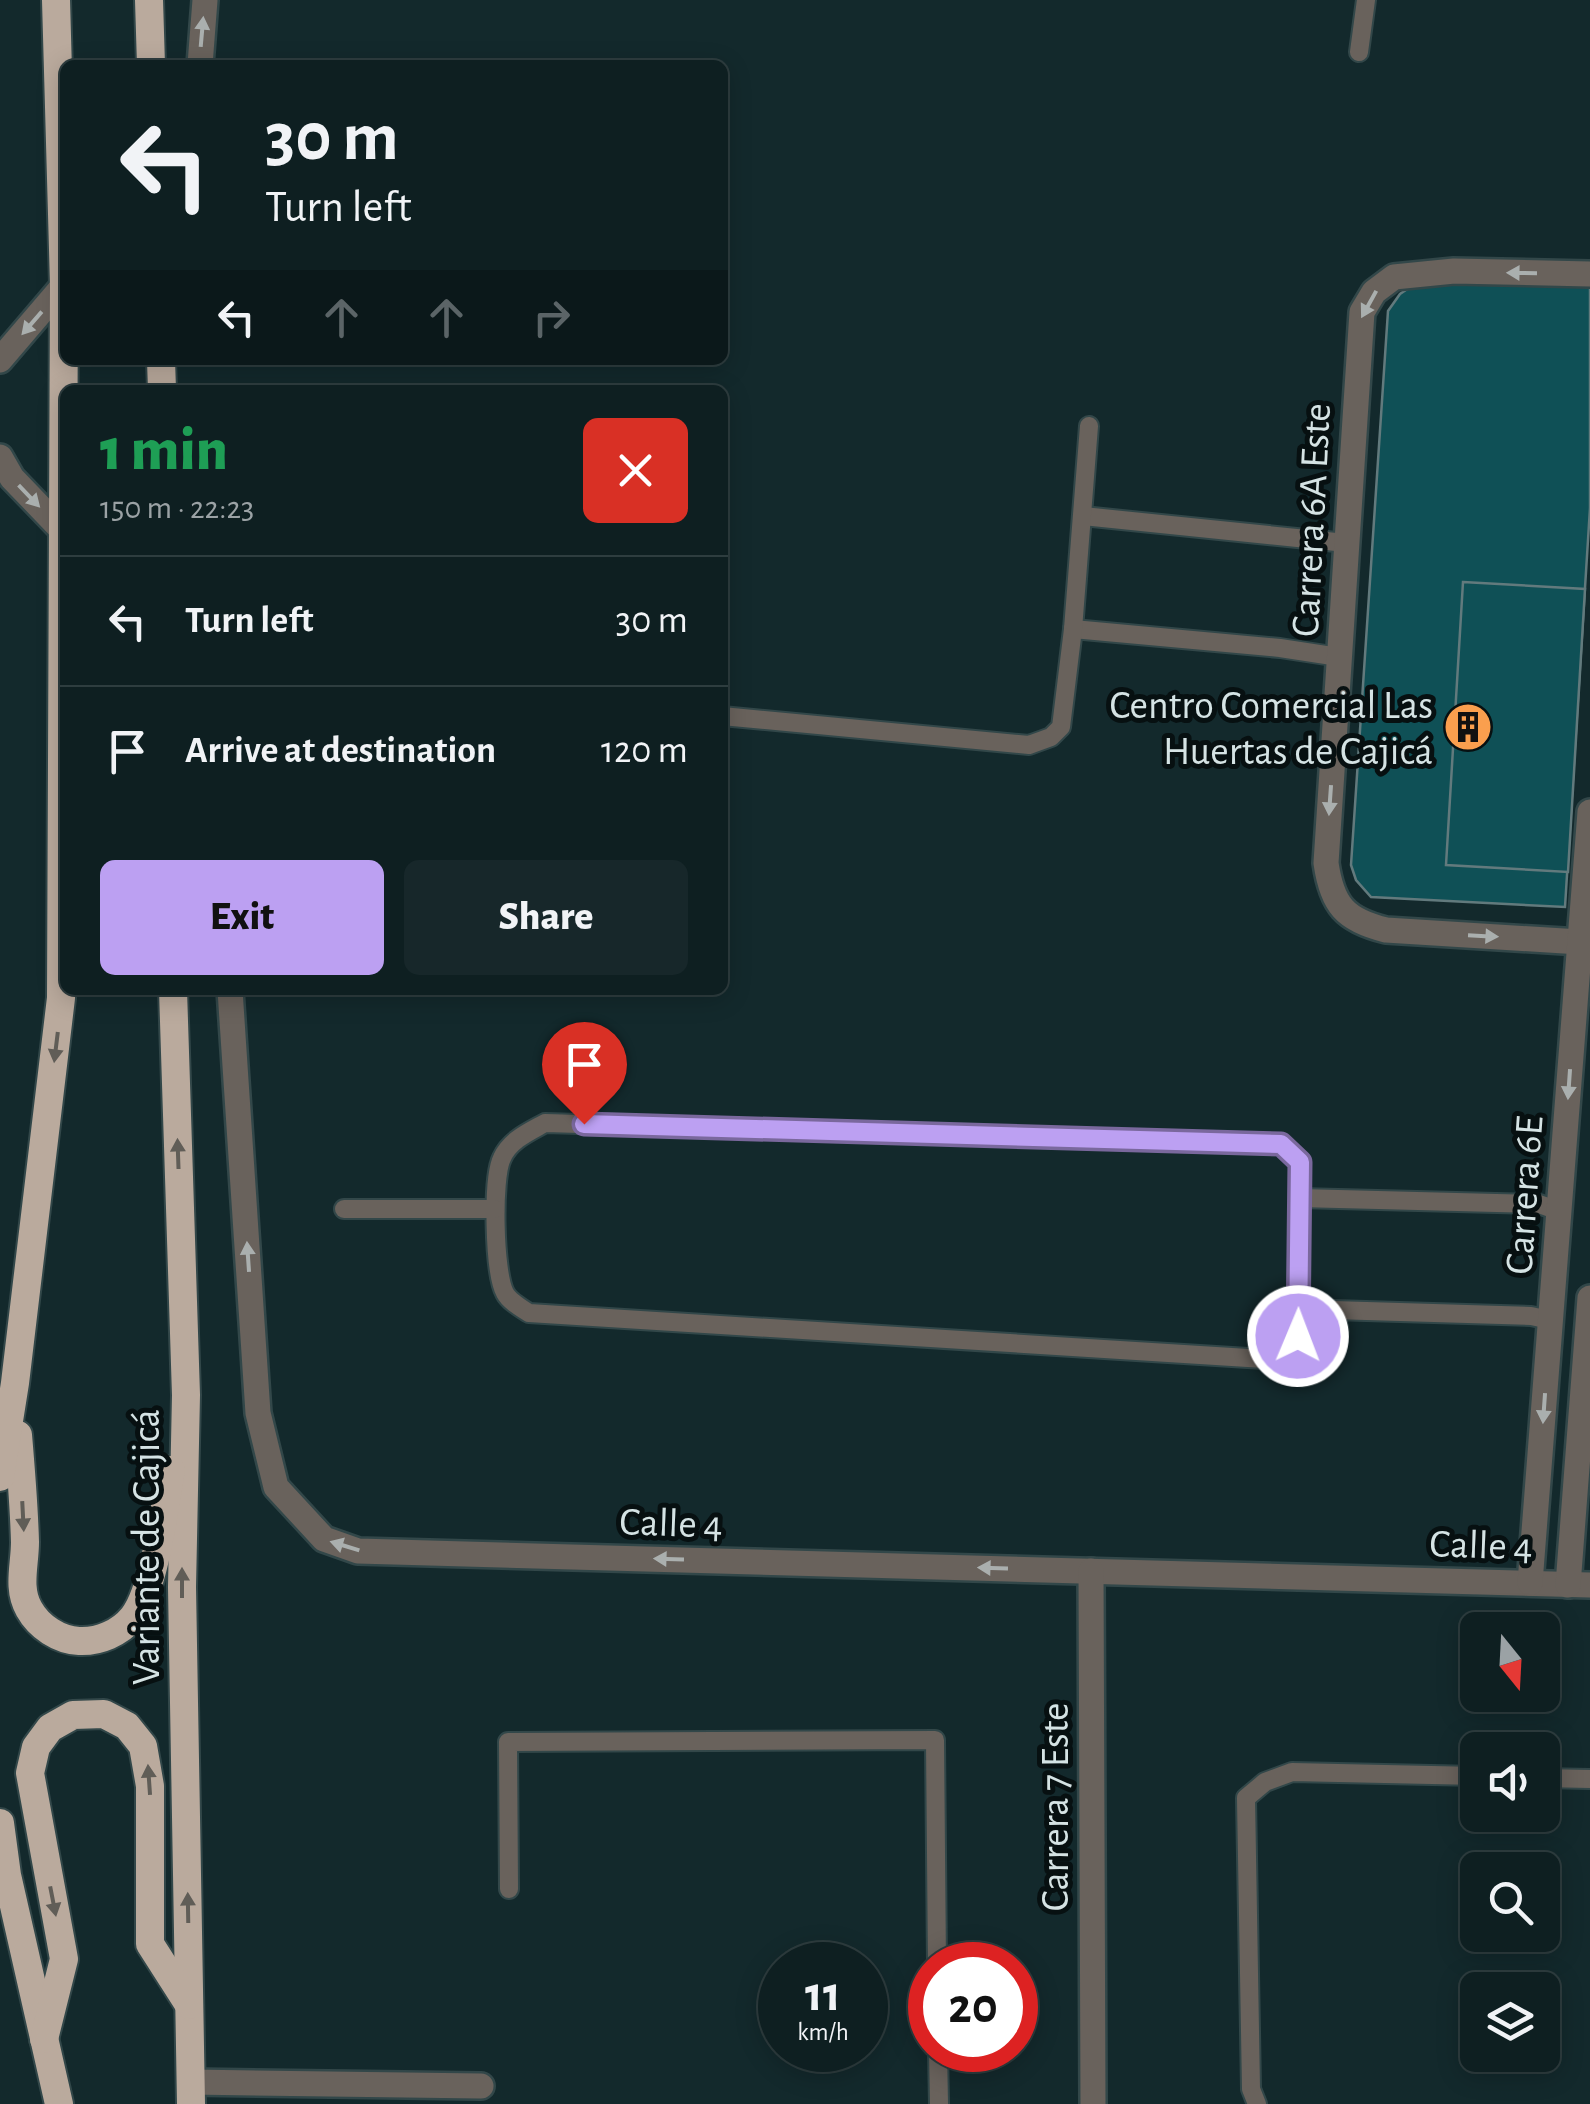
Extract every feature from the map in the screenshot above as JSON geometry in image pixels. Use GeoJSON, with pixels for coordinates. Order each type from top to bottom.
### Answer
{"type":"FeatureCollection","features":[{"type":"Feature","properties":{"kind":"highway"},"geometry":{"type":"LineString","coordinates":[[56,0],[60,143]]}},
{"type":"Feature","properties":{"kind":"highway"},"geometry":{"type":"LineString","coordinates":[[149,0],[151,60]]}},
{"type":"Feature","properties":{"kind":"highway"},"geometry":{"type":"LineString","coordinates":[[0,1477],[16,1384],[61,995]]}},
{"type":"Feature","properties":{"kind":"highway","name":"Variante de Cajicá"},"geometry":{"type":"LineString","coordinates":[[173,995],[186,1395],[182,1588],[191,2093]]}},
{"type":"Feature","properties":{"kind":"highway"},"geometry":{"type":"LineString","coordinates":[[16,1384],[25,1545],[22,1589],[30,1611],[50,1632],[72,1641],[112,1635],[133,1617],[144,1594],[186,1395]]}},
{"type":"Feature","properties":{"kind":"highway"},"geometry":{"type":"LineString","coordinates":[[44,2039],[64,1959],[30,1773],[36,1747],[50,1728],[73,1715],[104,1714],[127,1726],[144,1746],[150,1786],[150,1944],[190,2006]]}},
{"type":"Feature","properties":{"kind":"highway"},"geometry":{"type":"LineString","coordinates":[[0,1823],[7,1875],[60,2104]]}},
{"type":"Feature","properties":{"kind":"street"},"geometry":{"type":"LineString","coordinates":[[200,60],[206,0]]}},
{"type":"Feature","properties":{"kind":"street","name":"Carrera 6A Este"},"geometry":{"type":"LineString","coordinates":[[1580,942],[1386,930],[1362,924],[1341,908],[1330,887],[1326,863],[1362,312],[1374,292],[1394,277],[1454,272],[1590,274]]}},
{"type":"Feature","properties":{"kind":"street"},"geometry":{"type":"LineString","coordinates":[[0,360],[60,291]]}},
{"type":"Feature","properties":{"kind":"street"},"geometry":{"type":"LineString","coordinates":[[0,457],[12,478],[60,528]]}},
{"type":"Feature","properties":{"kind":"street","name":"Carrera 6E"},"geometry":{"type":"LineString","coordinates":[[1530,1583],[1590,812]]}},
{"type":"Feature","properties":{"kind":"street","name":"Calle 4"},"geometry":{"type":"LineString","coordinates":[[230,995],[258,1413],[276,1487],[324,1539],[358,1551],[1579,1585]]}},
{"type":"Feature","properties":{"kind":"street","name":"Carrera 6E"},"geometry":{"type":"LineString","coordinates":[[1579,1585],[1590,1298]]}},
{"type":"Feature","properties":{"kind":"street","name":"Carrera 7 Este"},"geometry":{"type":"LineString","coordinates":[[1091,1570],[1092,2104]]}},
{"type":"Feature","properties":{"kind":"street"},"geometry":{"type":"LineString","coordinates":[[191,2093],[481,2086]]}},
{"type":"Feature","properties":{"kind":"lane"},"geometry":{"type":"LineString","coordinates":[[1359,52],[1366,0]]}},
{"type":"Feature","properties":{"kind":"lane"},"geometry":{"type":"LineString","coordinates":[[728,717],[1030,745],[1051,737],[1061,727],[1073,629],[1089,426]]}},
{"type":"Feature","properties":{"kind":"lane"},"geometry":{"type":"LineString","coordinates":[[1082,516],[1346,543]]}},
{"type":"Feature","properties":{"kind":"lane"},"geometry":{"type":"LineString","coordinates":[[1073,629],[1339,657]]}},
{"type":"Feature","properties":{"kind":"lane"},"geometry":{"type":"LineString","coordinates":[[545,1123],[1281,1144],[1300,1162],[1298,1336],[1285,1350],[1264,1359],[529,1313],[505,1296],[495,1208],[500,1161],[514,1141],[545,1123]]}},
{"type":"Feature","properties":{"kind":"lane"},"geometry":{"type":"LineString","coordinates":[[1299,1198],[1539,1204],[1559,1210]]}},
{"type":"Feature","properties":{"kind":"lane"},"geometry":{"type":"LineString","coordinates":[[344,1209],[495,1208]]}},
{"type":"Feature","properties":{"kind":"lane"},"geometry":{"type":"LineString","coordinates":[[1299,1309],[1530,1316],[1550,1320]]}},
{"type":"Feature","properties":{"kind":"lane"},"geometry":{"type":"LineString","coordinates":[[509,1889],[508,1742],[935,1740],[937,1942]]}},
{"type":"Feature","properties":{"kind":"lane"},"geometry":{"type":"LineString","coordinates":[[1257,2104],[1251,2089],[1246,1798],[1264,1782],[1292,1772],[1460,1776]]}},
{"type":"Feature","properties":{"kind":"lane"},"geometry":{"type":"LineString","coordinates":[[1560,1778],[1590,1779]]}},
{"type":"Feature","properties":{"kind":"lane"},"geometry":{"type":"LineString","coordinates":[[938,2072],[938,2104]]}},
{"type":"Feature","properties":{"kind":"building","name":"Centro Comercial Las Huertas de Cajicá"},"geometry":{"type":"Polygon","coordinates":[[[1419,281],[1590,287],[1590,508],[1565,907],[1371,897],[1356,880],[1351,865],[1388,311],[1400,294],[1419,281]]]}},
{"type":"Feature","properties":{"kind":"building"},"geometry":{"type":"Polygon","coordinates":[[[1463,582],[1585,589],[1568,872],[1446,865],[1463,582]]]}},
{"type":"Feature","properties":{"kind":"place","name":"Centro Comercial Las Huertas de Cajicá"},"geometry":{"type":"Point","coordinates":[1468,727]}},
{"type":"Feature","properties":{"kind":"route"},"geometry":{"type":"LineString","coordinates":[[584,1124],[1281,1144],[1300,1162],[1298,1336]]}}]}
